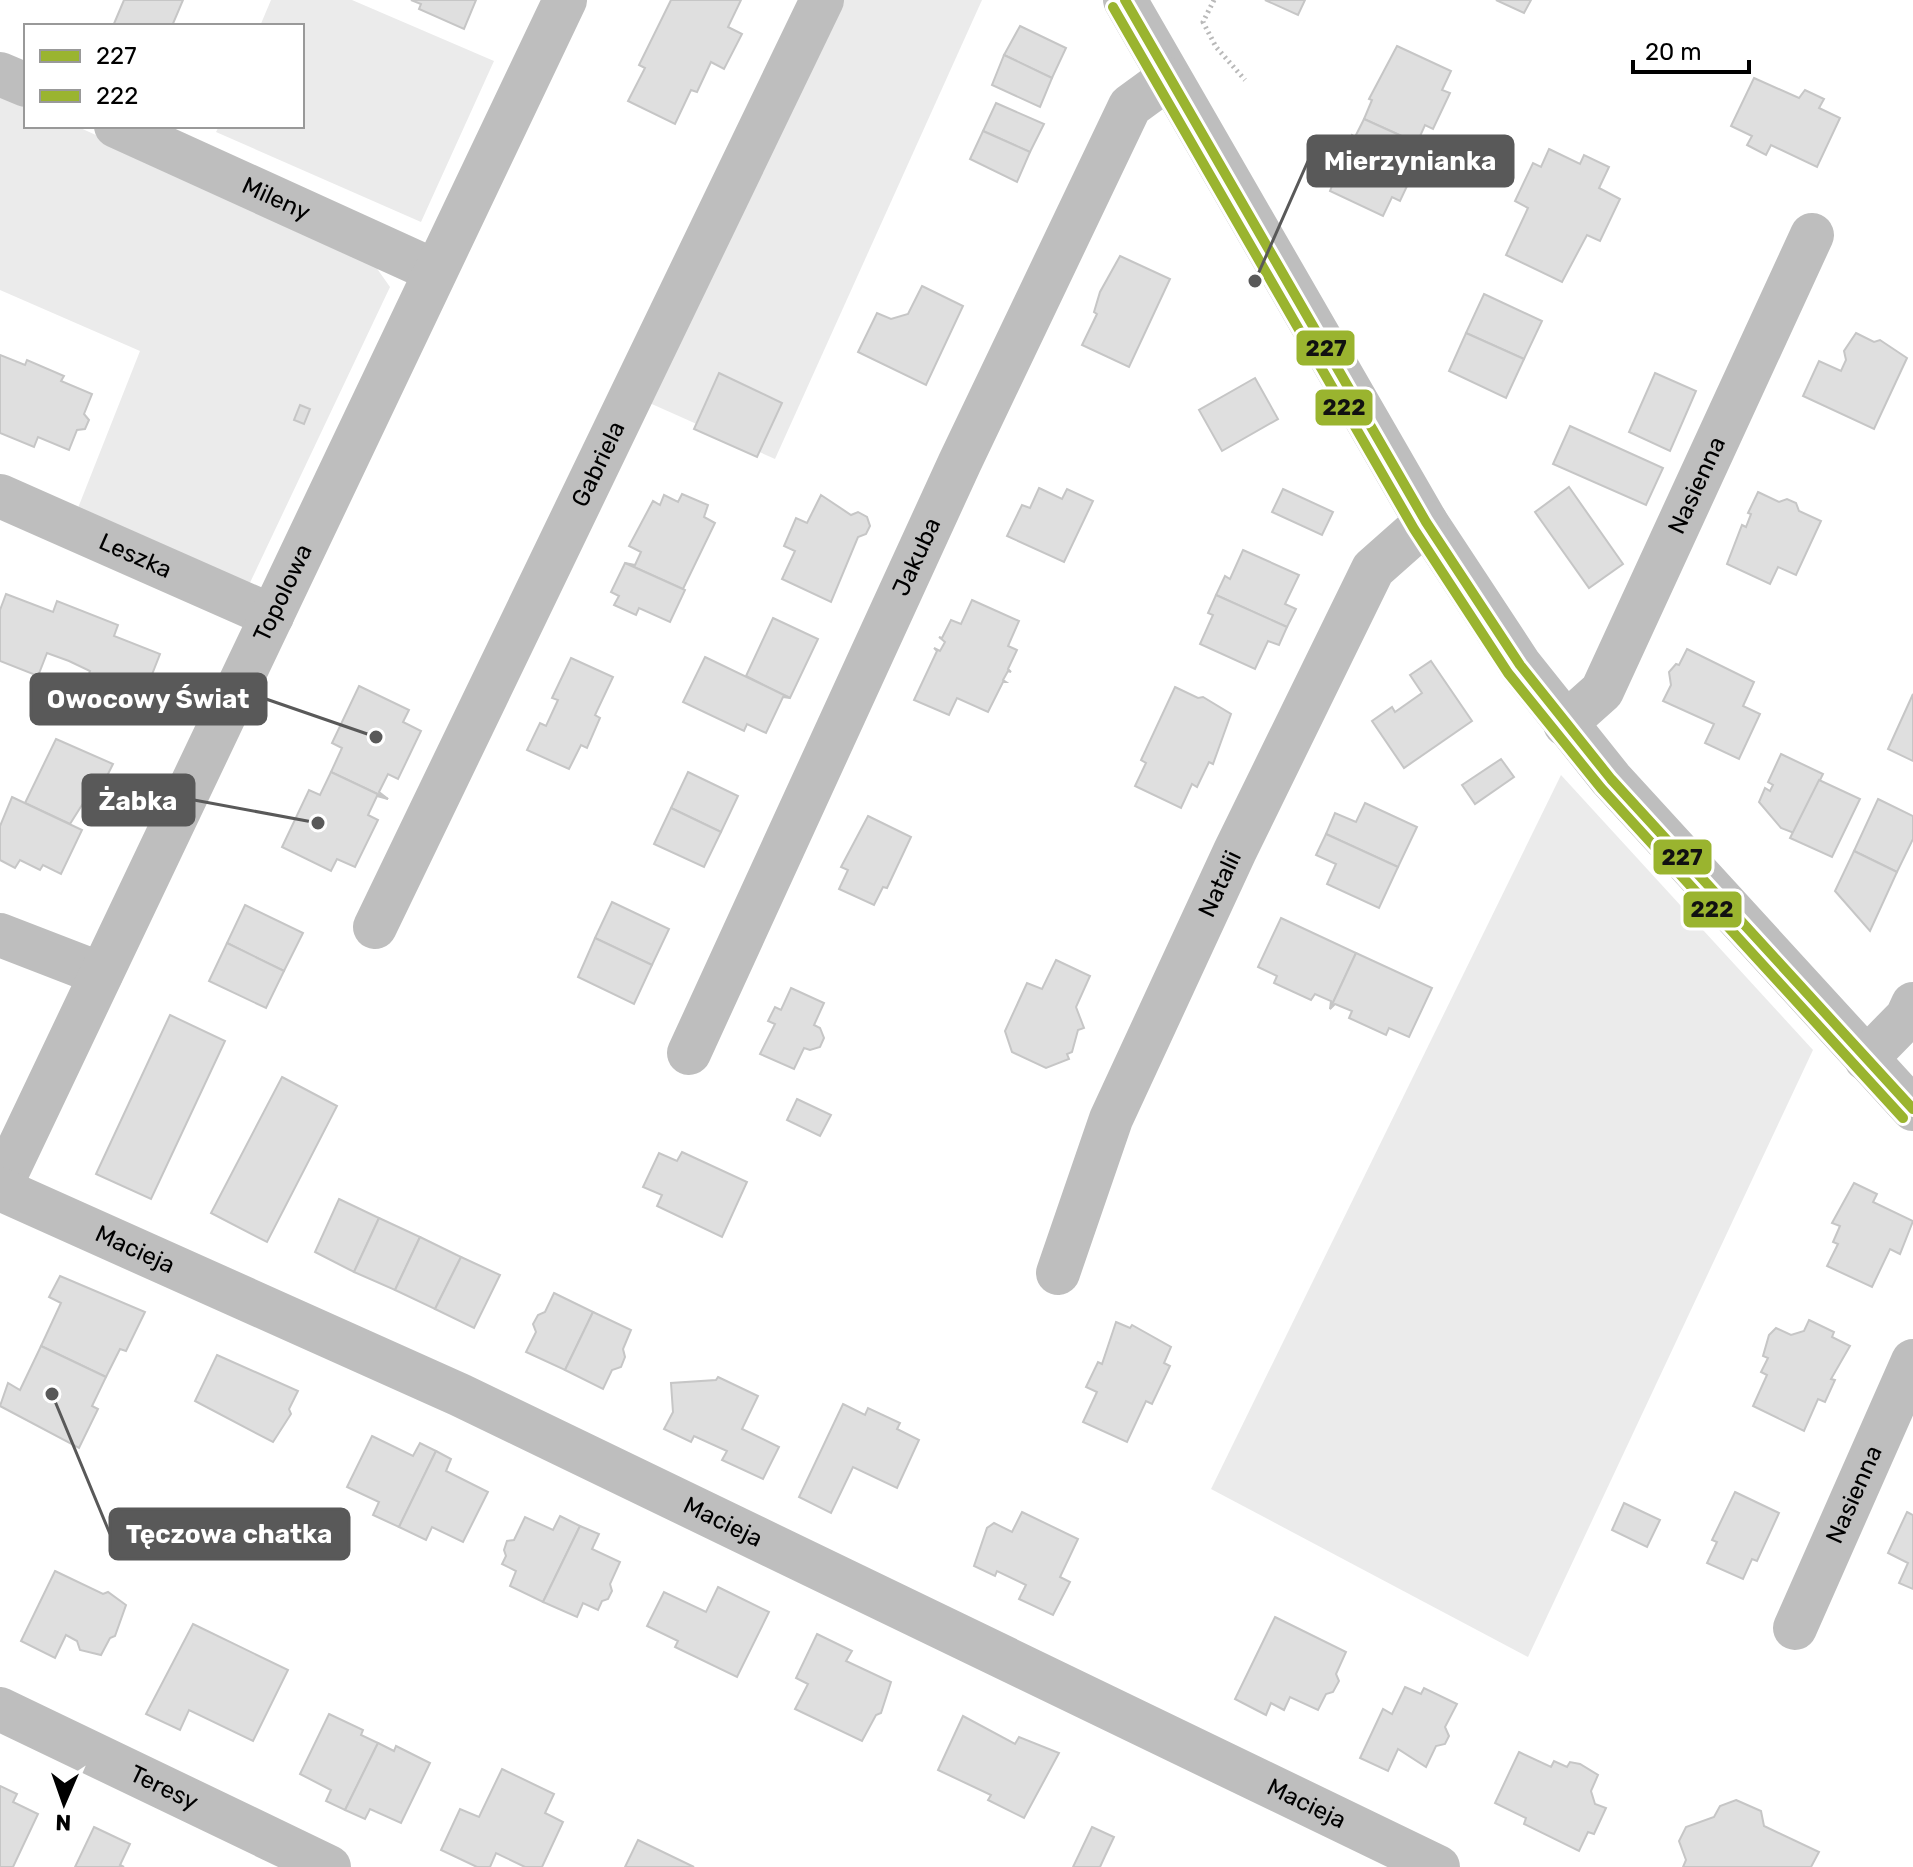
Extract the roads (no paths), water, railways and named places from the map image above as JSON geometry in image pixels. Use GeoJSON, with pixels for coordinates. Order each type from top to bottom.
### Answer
{"type":"FeatureCollection","features":[{"type":"Feature","properties":{"kind":"street","name":"Topolowa"},"geometry":{"type":"LineString","coordinates":[[0,1188],[565,0]]}},
{"type":"Feature","properties":{"kind":"street","name":"Gabriela"},"geometry":{"type":"LineString","coordinates":[[375,927],[822,0]]}},
{"type":"Feature","properties":{"kind":"street"},"geometry":{"type":"LineString","coordinates":[[1125,0],[1167,79],[1426,522],[1499,634],[1565,724],[1913,1109]]}},
{"type":"Feature","properties":{"kind":"street"},"geometry":{"type":"LineString","coordinates":[[0,74],[24,84]]}},
{"type":"Feature","properties":{"kind":"street","name":"Jakuba"},"geometry":{"type":"LineString","coordinates":[[689,1053],[960,462],[1130,106],[1167,79]]}},
{"type":"Feature","properties":{"kind":"street","name":"Mileny"},"geometry":{"type":"LineString","coordinates":[[120,128],[435,271]]}},
{"type":"Feature","properties":{"kind":"street","name":"Nasienna"},"geometry":{"type":"LineString","coordinates":[[1565,724],[1602,691],[1812,235]]}},
{"type":"Feature","properties":{"kind":"street","name":"Leszka"},"geometry":{"type":"LineString","coordinates":[[0,496],[272,616]]}},
{"type":"Feature","properties":{"kind":"street","name":"Natalii"},"geometry":{"type":"LineString","coordinates":[[1058,1273],[1111,1119],[1235,851],[1366,583],[1373,569],[1426,522]]}},
{"type":"Feature","properties":{"kind":"street"},"geometry":{"type":"LineString","coordinates":[[0,935],[101,974]]}},
{"type":"Feature","properties":{"kind":"street"},"geometry":{"type":"LineString","coordinates":[[1866,1059],[1907,1017],[1913,1004]]}},
{"type":"Feature","properties":{"kind":"street","name":"Macieja"},"geometry":{"type":"LineString","coordinates":[[0,1188],[460,1395],[1438,1867]]}},
{"type":"Feature","properties":{"kind":"street","name":"Nasienna"},"geometry":{"type":"LineString","coordinates":[[1795,1628],[1913,1361]]}},
{"type":"Feature","properties":{"kind":"street","name":"Teresy"},"geometry":{"type":"LineString","coordinates":[[0,1709],[329,1867]]}},
{"type":"Feature","properties":{"kind":"place","name":"Mierzynianka"},"geometry":{"type":"Point","coordinates":[1255,281]}},
{"type":"Feature","properties":{"kind":"place","name":"Owocowy Świat"},"geometry":{"type":"Point","coordinates":[376,737]}},
{"type":"Feature","properties":{"kind":"place","name":"Żabka"},"geometry":{"type":"Point","coordinates":[318,823]}},
{"type":"Feature","properties":{"kind":"place","name":"Tęczowa chatka"},"geometry":{"type":"Point","coordinates":[52,1394]}}]}
